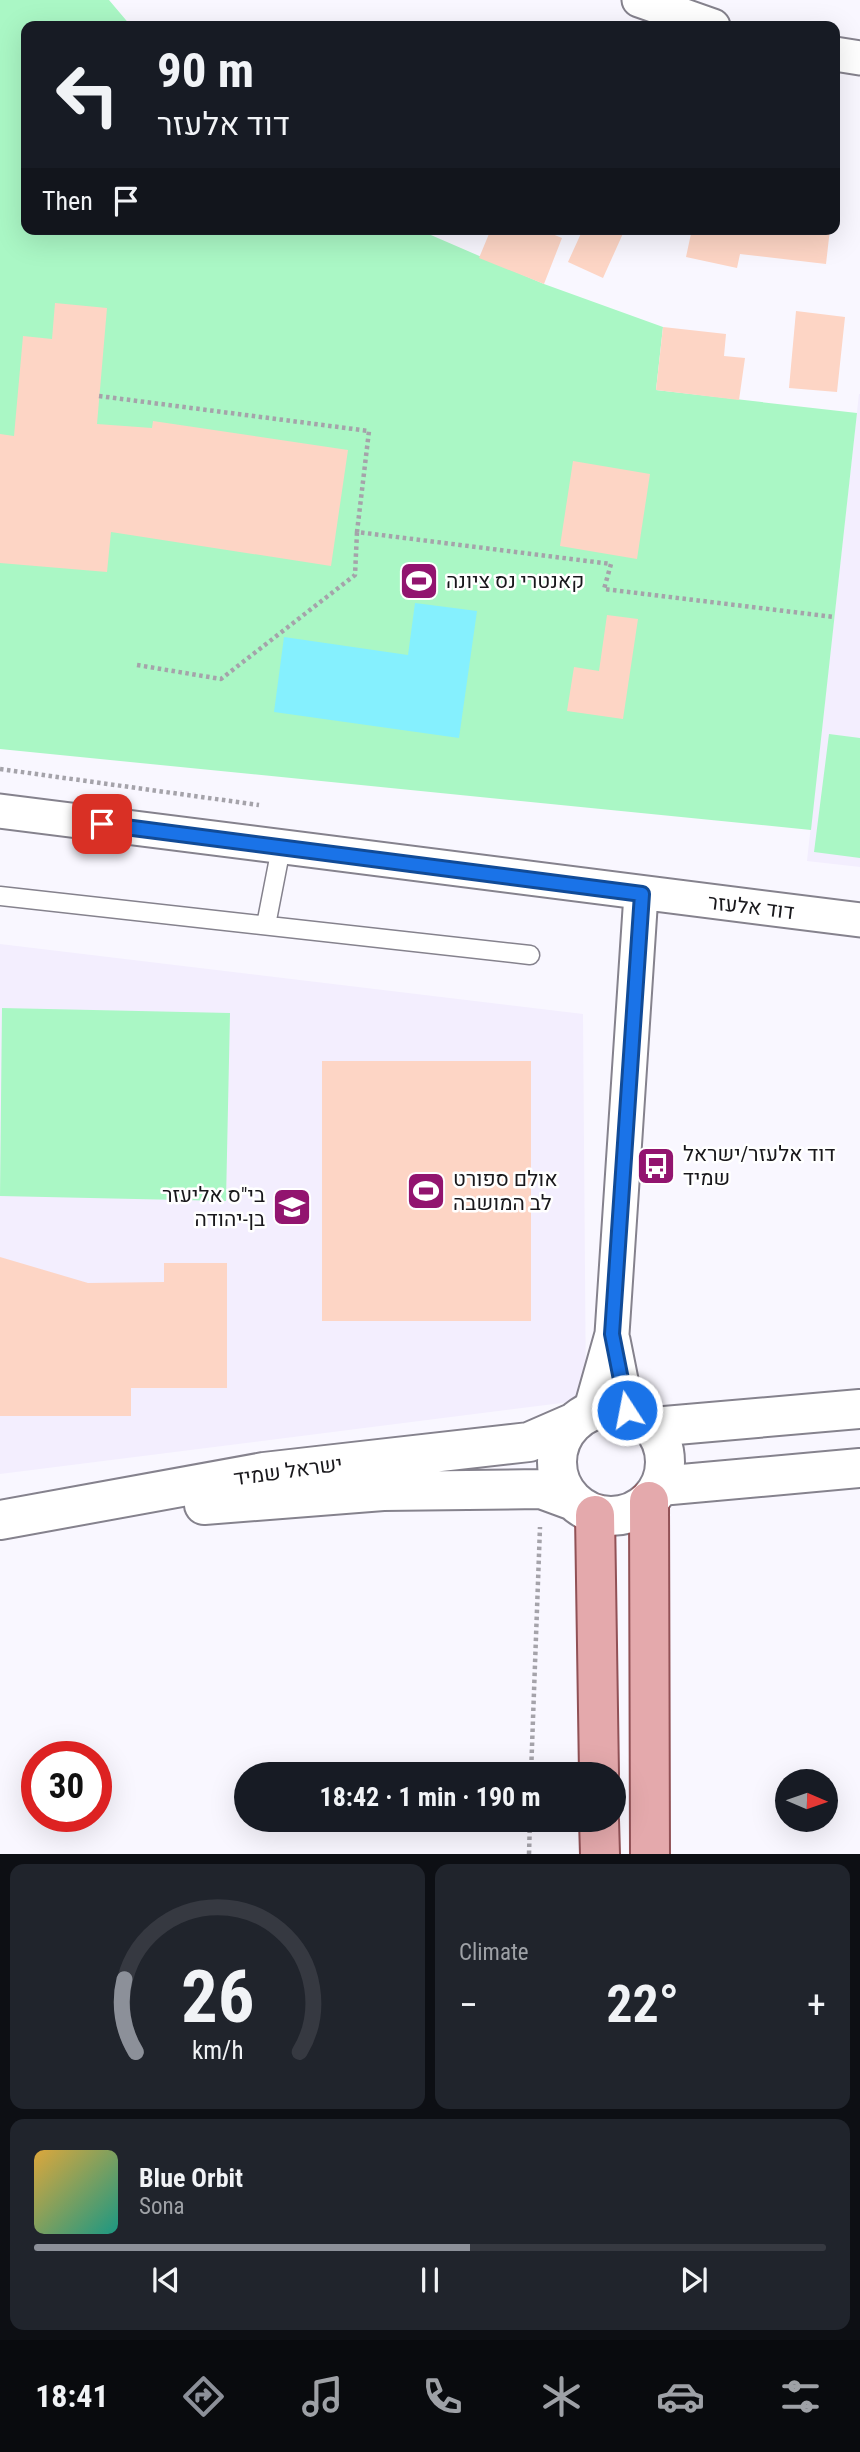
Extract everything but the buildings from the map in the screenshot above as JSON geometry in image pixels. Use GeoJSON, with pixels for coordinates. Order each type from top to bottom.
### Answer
{"type":"FeatureCollection","features":[{"type":"Feature","properties":{"kind":"main road"},"geometry":{"type":"LineString","coordinates":[[650,1853],[654,1493]]}},
{"type":"Feature","properties":{"kind":"main road"},"geometry":{"type":"LineString","coordinates":[[569,1501],[598,1762]]}},
{"type":"Feature","properties":{"kind":"main road"},"geometry":{"type":"LineString","coordinates":[[599,1832],[600,1853]]}},
{"type":"Feature","properties":{"kind":"street"},"geometry":{"type":"LineString","coordinates":[[639,0],[699,21]]}},
{"type":"Feature","properties":{"kind":"street"},"geometry":{"type":"LineString","coordinates":[[840,55],[860,58]]}},
{"type":"Feature","properties":{"kind":"street","name":"דוד אלעזר"},"geometry":{"type":"LineString","coordinates":[[0,811],[860,920]]}},
{"type":"Feature","properties":{"kind":"street"},"geometry":{"type":"LineString","coordinates":[[611,1418],[612,1334],[642,894]]}},
{"type":"Feature","properties":{"kind":"street","name":"ישראל שמיד"},"geometry":{"type":"LineString","coordinates":[[0,1521],[264,1472],[530,1443],[611,1418],[860,1409]]}},
{"type":"Feature","properties":{"kind":"street"},"geometry":{"type":"LineString","coordinates":[[611,1418],[665,1455],[654,1493]]}},
{"type":"Feature","properties":{"kind":"street"},"geometry":{"type":"LineString","coordinates":[[611,1418],[564,1435],[557,1468],[569,1501],[624,1515],[654,1493],[860,1468]]}},
{"type":"Feature","properties":{"kind":"street","name":"ישראל שמיד"},"geometry":{"type":"LineString","coordinates":[[0,1521],[383,1491],[569,1501]]}},
{"type":"Feature","properties":{"kind":"lane"},"geometry":{"type":"LineString","coordinates":[[267,925],[281,848]]}},
{"type":"Feature","properties":{"kind":"lane"},"geometry":{"type":"LineString","coordinates":[[0,896],[530,955]]}},
{"type":"Feature","properties":{"kind":"path"},"geometry":{"type":"LineString","coordinates":[[99,396],[369,431],[355,575],[221,679],[138,666]]}},
{"type":"Feature","properties":{"kind":"path"},"geometry":{"type":"LineString","coordinates":[[357,533],[611,564],[604,589],[834,617]]}},
{"type":"Feature","properties":{"kind":"path"},"geometry":{"type":"LineString","coordinates":[[533,1762],[569,1501]]}},
{"type":"Feature","properties":{"kind":"path"},"geometry":{"type":"LineString","coordinates":[[528,1853],[529,1832]]}},
{"type":"Feature","properties":{"kind":"shaded area"},"geometry":{"type":"Polygon","coordinates":[[[860,394],[860,867],[807,861],[860,394]]]}},
{"type":"Feature","properties":{"kind":"shaded area","name":"בי\"ס אליעזר בן-יהודה"},"geometry":{"type":"Polygon","coordinates":[[[0,944],[583,1014],[586,1400],[0,1474],[0,944]]]}},
{"type":"Feature","properties":{"kind":"green space","name":"קאנטרי נס ציונה"},"geometry":{"type":"Polygon","coordinates":[[[0,0],[109,0],[127,21],[21,21],[21,235],[431,235],[544,284],[663,327],[656,390],[857,413],[811,830],[0,749],[0,0]]]}},
{"type":"Feature","properties":{"kind":"green space"},"geometry":{"type":"Polygon","coordinates":[[[829,734],[860,738],[860,858],[814,852],[829,734]]]}},
{"type":"Feature","properties":{"kind":"green space"},"geometry":{"type":"Polygon","coordinates":[[[2,1008],[230,1013],[226,1201],[0,1196],[2,1008]]]}},
{"type":"Feature","properties":{"kind":"water"},"geometry":{"type":"Polygon","coordinates":[[[415,603],[477,611],[459,738],[274,712],[284,637],[408,655],[415,603]]]}},
{"type":"Feature","properties":{"kind":"place","name":"קאנטרי נס ציונה"},"geometry":{"type":"Point","coordinates":[419,581]}},
{"type":"Feature","properties":{"kind":"place","name":"דוד אלעזר/ישראל שמיד"},"geometry":{"type":"Point","coordinates":[656,1166]}},
{"type":"Feature","properties":{"kind":"place","name":"אולם ספורט לב המושבה"},"geometry":{"type":"Point","coordinates":[426,1191]}},
{"type":"Feature","properties":{"kind":"place","name":"בי\"ס אליעזר בן-יהודה"},"geometry":{"type":"Point","coordinates":[292,1207]}},
{"type":"Feature","properties":{"kind":"route"},"geometry":{"type":"LineString","coordinates":[[102,824],[642,894],[612,1334],[627,1410]]}}]}
